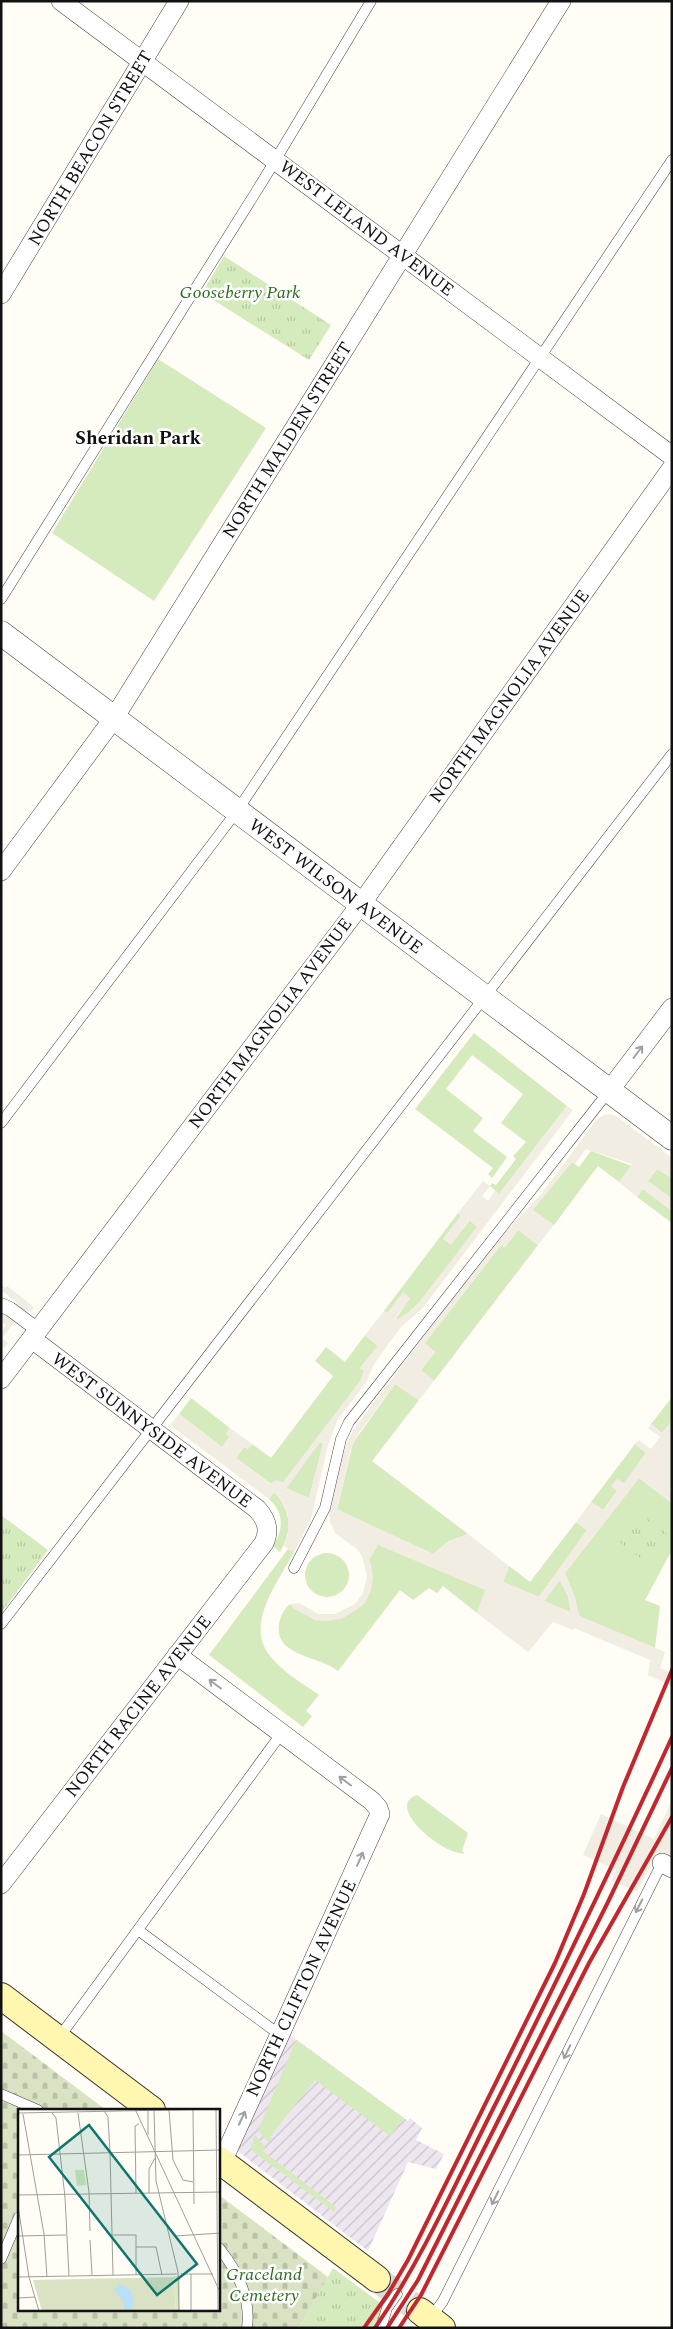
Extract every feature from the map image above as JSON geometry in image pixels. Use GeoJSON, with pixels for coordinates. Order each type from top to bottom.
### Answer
{"type":"FeatureCollection","features":[{"type":"Feature","properties":{"kind":"main road"},"geometry":{"type":"LineString","coordinates":[[1,1996],[151,2109]]}},
{"type":"Feature","properties":{"kind":"main road"},"geometry":{"type":"LineString","coordinates":[[220,2161],[387,2286]]}},
{"type":"Feature","properties":{"kind":"street","name":"WEST LELAND AVENUE"},"geometry":{"type":"LineString","coordinates":[[61,1],[672,456]]}},
{"type":"Feature","properties":{"kind":"street","name":"NORTH BEACON STREET"},"geometry":{"type":"LineString","coordinates":[[1,294],[179,1]]}},
{"type":"Feature","properties":{"kind":"street","name":"NORTH MALDEN STREET"},"geometry":{"type":"LineString","coordinates":[[1,871],[114,718],[561,1]]}},
{"type":"Feature","properties":{"kind":"street","name":"NORTH MAGNOLIA AVENUE"},"geometry":{"type":"LineString","coordinates":[[1,1379],[361,904],[672,468]]}},
{"type":"Feature","properties":{"kind":"street","name":"WEST WILSON AVENUE"},"geometry":{"type":"LineString","coordinates":[[1,633],[672,1138]]}},
{"type":"Feature","properties":{"kind":"street"},"geometry":{"type":"LineString","coordinates":[[609,1091],[672,1008]]}},
{"type":"Feature","properties":{"kind":"street"},"geometry":{"type":"LineString","coordinates":[[1,1305],[10,1309],[35,1335]]}},
{"type":"Feature","properties":{"kind":"street","name":"WEST SUNNYSIDE AVENUE"},"geometry":{"type":"LineString","coordinates":[[35,1335],[151,1430],[257,1509],[264,1516],[268,1526]]}},
{"type":"Feature","properties":{"kind":"street","name":"NORTH RACINE AVENUE"},"geometry":{"type":"LineString","coordinates":[[1,1884],[264,1543],[268,1526]]}},
{"type":"Feature","properties":{"kind":"street"},"geometry":{"type":"LineString","coordinates":[[177,1655],[281,1734]]}},
{"type":"Feature","properties":{"kind":"street","name":"NORTH CLIFTON AVENUE"},"geometry":{"type":"LineString","coordinates":[[220,2161],[280,2035],[380,1814],[372,1801],[281,1734]]}},
{"type":"Feature","properties":{"kind":"lane"},"geometry":{"type":"LineString","coordinates":[[1,599],[275,160],[371,1]]}},
{"type":"Feature","properties":{"kind":"lane"},"geometry":{"type":"LineString","coordinates":[[1,1123],[237,811],[672,160]]}},
{"type":"Feature","properties":{"kind":"lane"},"geometry":{"type":"LineString","coordinates":[[1,1624],[672,754]]}},
{"type":"Feature","properties":{"kind":"lane"},"geometry":{"type":"LineString","coordinates":[[294,1568],[325,1508],[341,1438],[349,1422],[609,1091]]}},
{"type":"Feature","properties":{"kind":"lane"},"geometry":{"type":"LineString","coordinates":[[58,2039],[281,1734]]}},
{"type":"Feature","properties":{"kind":"lane"},"geometry":{"type":"LineString","coordinates":[[431,2319],[443,2301],[667,1866]]}},
{"type":"Feature","properties":{"kind":"lane"},"geometry":{"type":"LineString","coordinates":[[138,1930],[280,2035]]}},
{"type":"Feature","properties":{"kind":"lane"},"geometry":{"type":"LineString","coordinates":[[1,2094],[34,2109]]}},
{"type":"Feature","properties":{"kind":"lane"},"geometry":{"type":"LineString","coordinates":[[1,2259],[18,2219]]}},
{"type":"Feature","properties":{"kind":"lane"},"geometry":{"type":"LineString","coordinates":[[220,2249],[229,2260],[243,2286],[248,2318],[247,2328]]}},
{"type":"Feature","properties":{"kind":"lane"},"geometry":{"type":"LineString","coordinates":[[381,2328],[387,2308],[387,2286]]}},
{"type":"Feature","properties":{"kind":"shaded area"},"geometry":{"type":"Polygon","coordinates":[[[567,1106],[573,1110],[422,1309],[402,1326],[389,1343],[373,1366],[367,1381],[337,1421],[328,1445],[311,1519],[294,1552],[288,1549],[284,1546],[288,1535],[288,1515],[285,1506],[278,1496],[274,1492],[269,1499],[170,1425],[179,1414],[222,1447],[229,1437],[226,1434],[230,1428],[252,1444],[248,1449],[244,1447],[236,1458],[270,1484],[275,1480],[283,1482],[361,1380],[364,1371],[360,1368],[378,1346],[365,1335],[384,1311],[387,1313],[403,1292],[410,1298],[394,1320],[404,1316],[417,1305],[477,1227],[469,1220],[451,1245],[443,1239],[461,1216],[458,1213],[483,1181],[490,1186],[482,1196],[488,1201],[495,1191],[499,1194],[567,1106]],[[320,1442],[286,1489],[309,1498],[323,1444],[320,1442]]]}},
{"type":"Feature","properties":{"kind":"shaded area"},"geometry":{"type":"Polygon","coordinates":[[[604,1115],[616,1116],[672,1158],[672,1178],[657,1169],[648,1181],[672,1199],[672,1211],[643,1189],[637,1197],[619,1182],[632,1164],[586,1149],[575,1164],[572,1162],[533,1210],[554,1225],[538,1245],[518,1230],[505,1247],[501,1245],[425,1343],[435,1352],[421,1370],[434,1381],[419,1400],[395,1384],[358,1434],[351,1449],[337,1509],[433,1554],[449,1541],[468,1534],[509,1566],[503,1582],[539,1597],[587,1530],[576,1522],[591,1502],[603,1510],[617,1491],[611,1486],[617,1479],[624,1483],[646,1453],[635,1444],[639,1440],[651,1449],[660,1437],[648,1428],[651,1424],[662,1433],[672,1421],[672,1486],[669,1490],[672,1492],[672,1503],[639,1478],[565,1573],[575,1598],[579,1616],[665,1652],[660,1668],[672,1673],[672,1686],[648,1675],[650,1660],[574,1628],[573,1630],[553,1622],[528,1652],[477,1613],[485,1590],[378,1545],[369,1560],[373,1576],[371,1590],[365,1603],[358,1609],[340,1619],[327,1621],[315,1620],[295,1609],[290,1604],[299,1603],[318,1614],[335,1614],[355,1604],[363,1593],[367,1577],[362,1556],[357,1549],[335,1533],[330,1522],[329,1512],[344,1451],[353,1430],[494,1244],[542,1193],[597,1119],[604,1115]],[[560,1580],[544,1601],[571,1612],[568,1596],[560,1580]]]}},
{"type":"Feature","properties":{"kind":"shaded area"},"geometry":{"type":"Polygon","coordinates":[[[1,1285],[5,1288],[7,1286],[34,1307],[31,1312],[25,1309],[2,1338],[8,1343],[4,1348],[1,1346],[1,1332],[6,1325],[1,1322],[1,1296],[15,1306],[17,1303],[4,1292],[1,1295],[1,1285]]]}},
{"type":"Feature","properties":{"kind":"shaded area"},"geometry":{"type":"Polygon","coordinates":[[[672,1800],[672,1856],[664,1854],[653,1862],[637,1891],[611,1881],[616,1870],[583,1855],[601,1814],[654,1839],[672,1800]]]}},
{"type":"Feature","properties":{"kind":"shaded area"},"geometry":{"type":"Polygon","coordinates":[[[286,2032],[408,2121],[410,2118],[422,2128],[416,2140],[444,2154],[436,2169],[408,2162],[368,2251],[238,2150],[286,2032]]]}},
{"type":"Feature","properties":{"kind":"green space","name":"Gooseberry Park"},"geometry":{"type":"Polygon","coordinates":[[[224,256],[331,325],[309,360],[202,293],[224,256]]]}},
{"type":"Feature","properties":{"kind":"green space"},"geometry":{"type":"Polygon","coordinates":[[[158,359],[266,428],[154,601],[52,533],[158,359]]]}},
{"type":"Feature","properties":{"kind":"green space"},"geometry":{"type":"Polygon","coordinates":[[[474,1033],[567,1106],[499,1194],[490,1186],[492,1183],[496,1185],[516,1159],[513,1156],[526,1142],[501,1123],[523,1094],[472,1055],[446,1089],[483,1118],[473,1131],[507,1157],[492,1178],[488,1174],[493,1168],[415,1109],[474,1033]]]}},
{"type":"Feature","properties":{"kind":"green space"},"geometry":{"type":"Polygon","coordinates":[[[591,1151],[632,1166],[619,1182],[598,1166],[554,1225],[532,1210],[572,1162],[579,1167],[591,1151]]]}},
{"type":"Feature","properties":{"kind":"green space"},"geometry":{"type":"Polygon","coordinates":[[[657,1169],[672,1178],[672,1199],[648,1181],[657,1169]]]}},
{"type":"Feature","properties":{"kind":"green space"},"geometry":{"type":"Polygon","coordinates":[[[643,1189],[672,1211],[672,1223],[637,1197],[643,1189]]]}},
{"type":"Feature","properties":{"kind":"green space"},"geometry":{"type":"Polygon","coordinates":[[[458,1213],[461,1216],[443,1239],[451,1244],[470,1220],[477,1227],[427,1294],[405,1315],[395,1320],[410,1298],[387,1313],[384,1311],[458,1213]]]}},
{"type":"Feature","properties":{"kind":"green space"},"geometry":{"type":"Polygon","coordinates":[[[518,1230],[538,1245],[434,1381],[421,1370],[435,1352],[424,1344],[501,1245],[505,1247],[518,1230]]]}},
{"type":"Feature","properties":{"kind":"green space"},"geometry":{"type":"Polygon","coordinates":[[[365,1335],[378,1346],[360,1368],[364,1371],[361,1380],[283,1483],[271,1484],[236,1458],[244,1447],[248,1449],[252,1444],[271,1458],[333,1376],[315,1361],[326,1347],[345,1362],[365,1335]]]}},
{"type":"Feature","properties":{"kind":"green space"},"geometry":{"type":"Polygon","coordinates":[[[395,1384],[419,1400],[372,1461],[468,1534],[449,1541],[433,1554],[337,1510],[353,1443],[395,1384]]]}},
{"type":"Feature","properties":{"kind":"green space"},"geometry":{"type":"Polygon","coordinates":[[[672,1397],[672,1421],[662,1433],[651,1424],[672,1397]]]}},
{"type":"Feature","properties":{"kind":"green space"},"geometry":{"type":"Polygon","coordinates":[[[191,1398],[230,1428],[226,1434],[230,1437],[222,1447],[179,1414],[191,1398]]]}},
{"type":"Feature","properties":{"kind":"green space"},"geometry":{"type":"Polygon","coordinates":[[[320,1442],[323,1444],[309,1498],[285,1488],[320,1442]]]}},
{"type":"Feature","properties":{"kind":"green space"},"geometry":{"type":"Polygon","coordinates":[[[635,1444],[646,1453],[624,1484],[617,1479],[617,1491],[603,1510],[591,1502],[635,1444]]]}},
{"type":"Feature","properties":{"kind":"green space"},"geometry":{"type":"Polygon","coordinates":[[[639,1478],[672,1503],[672,1550],[645,1600],[660,1606],[655,1648],[579,1616],[575,1598],[565,1573],[639,1478]]]}},
{"type":"Feature","properties":{"kind":"green space"},"geometry":{"type":"Polygon","coordinates":[[[274,1492],[284,1506],[288,1520],[287,1536],[280,1552],[273,1546],[281,1528],[280,1515],[269,1499],[274,1492]]]}},
{"type":"Feature","properties":{"kind":"green space"},"geometry":{"type":"Polygon","coordinates":[[[635,1509],[670,1536],[648,1564],[613,1537],[635,1509]]]}},
{"type":"Feature","properties":{"kind":"green space"},"geometry":{"type":"Polygon","coordinates":[[[1,1515],[48,1550],[1,1613],[1,1515]]]}},
{"type":"Feature","properties":{"kind":"green space"},"geometry":{"type":"Polygon","coordinates":[[[576,1522],[587,1530],[539,1597],[503,1582],[509,1566],[530,1582],[576,1522]]]}},
{"type":"Feature","properties":{"kind":"green space"},"geometry":{"type":"Polygon","coordinates":[[[378,1544],[486,1590],[477,1613],[443,1586],[437,1593],[429,1588],[413,1600],[400,1590],[338,1671],[290,1649],[283,1643],[279,1635],[279,1624],[283,1613],[290,1604],[295,1609],[340,1619],[357,1609],[368,1596],[371,1588],[372,1570],[369,1560],[378,1544]]]}},
{"type":"Feature","properties":{"kind":"green space"},"geometry":{"type":"Polygon","coordinates":[[[288,1549],[294,1552],[266,1603],[261,1631],[263,1644],[271,1657],[281,1668],[319,1695],[306,1711],[312,1716],[303,1727],[209,1655],[288,1549]]]}},
{"type":"Feature","properties":{"kind":"green space"},"geometry":{"type":"Polygon","coordinates":[[[331,1553],[343,1559],[348,1566],[348,1584],[343,1591],[336,1596],[323,1597],[315,1594],[308,1587],[305,1571],[308,1563],[315,1556],[331,1553]]]}},
{"type":"Feature","properties":{"kind":"green space"},"geometry":{"type":"Polygon","coordinates":[[[560,1580],[568,1596],[571,1613],[544,1601],[560,1580]]]}},
{"type":"Feature","properties":{"kind":"green space"},"geometry":{"type":"Polygon","coordinates":[[[417,1795],[468,1833],[462,1851],[465,1853],[456,1852],[444,1847],[421,1830],[407,1809],[408,1801],[417,1795]]]}},
{"type":"Feature","properties":{"kind":"green space","name":"Graceland Cemetery"},"geometry":{"type":"Polygon","coordinates":[[[1,2031],[105,2109],[18,2109],[18,2312],[220,2312],[220,2196],[328,2277],[299,2328],[1,2328],[1,2031]]]}},
{"type":"Feature","properties":{"kind":"green space"},"geometry":{"type":"Polygon","coordinates":[[[296,2040],[404,2118],[390,2136],[315,2080],[270,2137],[272,2138],[269,2143],[258,2130],[296,2040]]]}},
{"type":"Feature","properties":{"kind":"green space"},"geometry":{"type":"Polygon","coordinates":[[[255,2135],[265,2147],[263,2151],[336,2207],[334,2212],[250,2149],[255,2135]]]}},
{"type":"Feature","properties":{"kind":"green space"},"geometry":{"type":"Polygon","coordinates":[[[333,2268],[387,2308],[381,2328],[299,2328],[333,2268]]]}},
{"type":"Feature","properties":{"kind":"tunnel"},"geometry":{"type":"LineString","coordinates":[[377,2279],[420,2311]]}},
{"type":"Feature","properties":{"kind":"railway"},"geometry":{"type":"LineString","coordinates":[[364,2328],[388,2294],[408,2260],[555,1963],[584,1894],[623,1787],[672,1670]]}},
{"type":"Feature","properties":{"kind":"railway"},"geometry":{"type":"LineString","coordinates":[[375,2328],[409,2274],[453,2190],[585,1922],[672,1737]]}},
{"type":"Feature","properties":{"kind":"railway"},"geometry":{"type":"LineString","coordinates":[[387,2328],[418,2280],[607,1904],[672,1768]]}},
{"type":"Feature","properties":{"kind":"railway"},"geometry":{"type":"LineString","coordinates":[[399,2328],[421,2295],[589,1963],[672,1817]]}},
{"type":"Feature","properties":{"kind":"district","name":"Sheridan Park"},"geometry":{"type":"Point","coordinates":[138,437]}}]}
